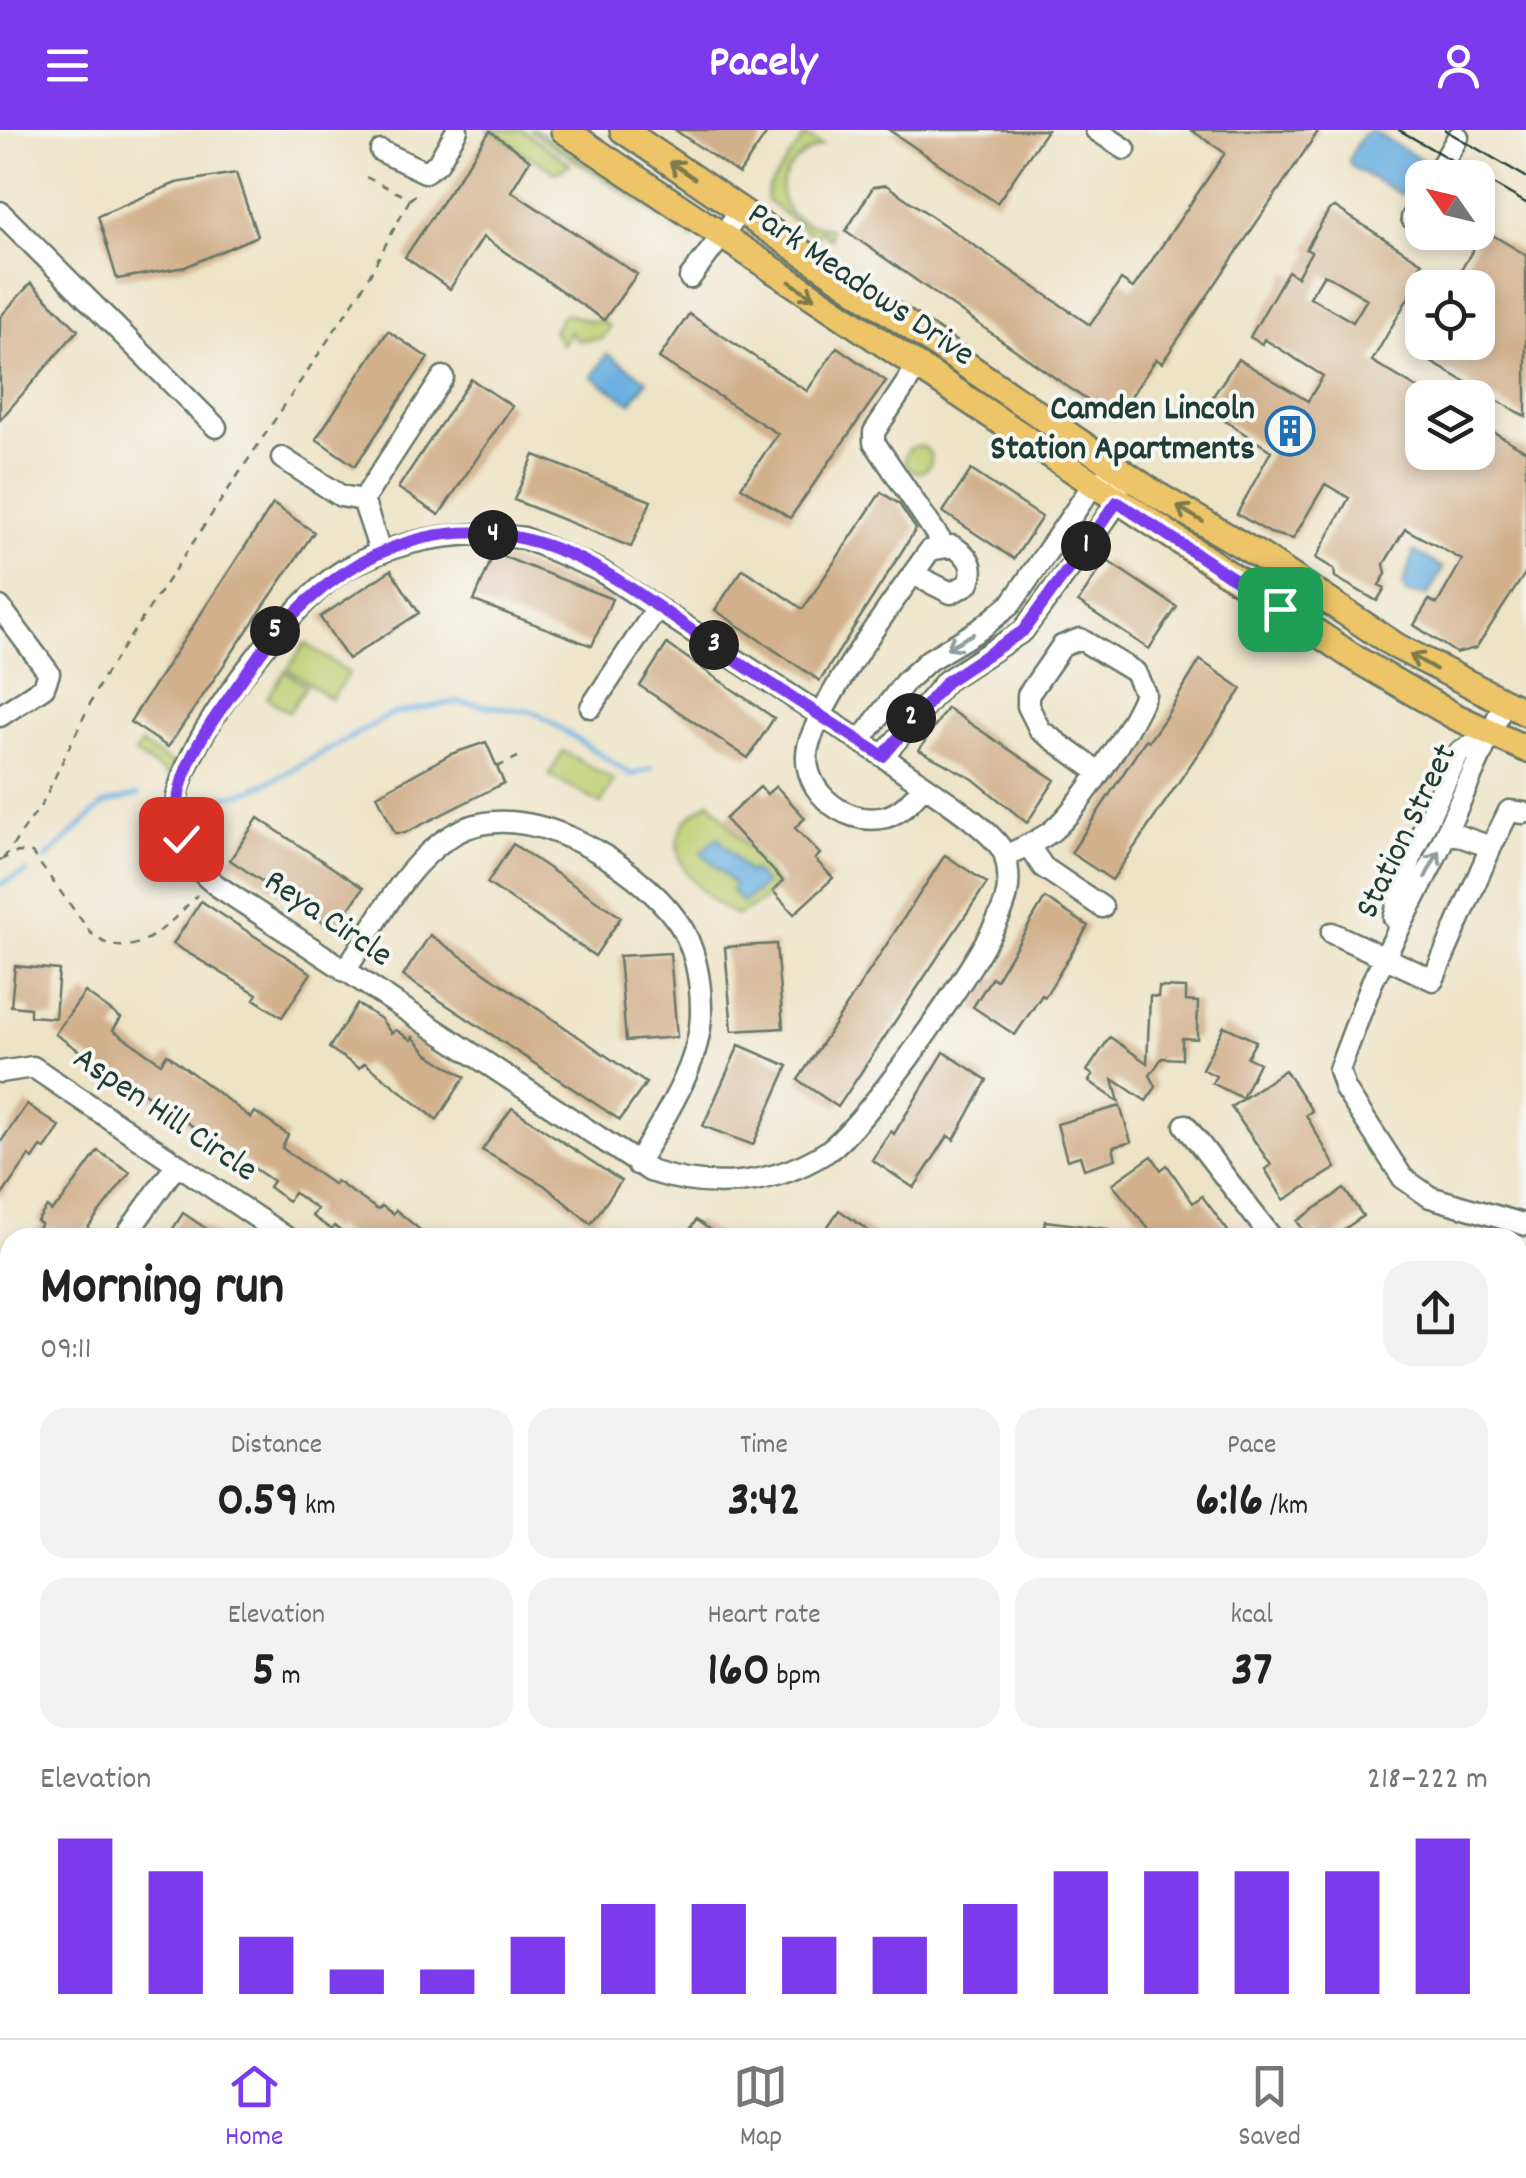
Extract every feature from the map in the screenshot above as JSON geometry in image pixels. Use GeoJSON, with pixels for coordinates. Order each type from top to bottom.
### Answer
{"type":"FeatureCollection","features":[{"type":"Feature","properties":{"kind":"main road","name":"Park Meadows Drive"},"geometry":{"type":"LineString","coordinates":[[564,130],[1356,660],[1526,749]]}},
{"type":"Feature","properties":{"kind":"main road","name":"Park Meadows Drive"},"geometry":{"type":"LineString","coordinates":[[623,130],[1120,470],[1396,646],[1515,708]]}},
{"type":"Feature","properties":{"kind":"street"},"geometry":{"type":"LineString","coordinates":[[381,151],[414,169],[431,169],[457,130]]}},
{"type":"Feature","properties":{"kind":"street"},"geometry":{"type":"LineString","coordinates":[[1096,130],[1125,149]]}},
{"type":"Feature","properties":{"kind":"street"},"geometry":{"type":"LineString","coordinates":[[1445,160],[1458,137]]}},
{"type":"Feature","properties":{"kind":"street"},"geometry":{"type":"LineString","coordinates":[[690,278],[742,210]]}},
{"type":"Feature","properties":{"kind":"street"},"geometry":{"type":"LineString","coordinates":[[0,212],[216,427]]}},
{"type":"Feature","properties":{"kind":"street"},"geometry":{"type":"LineString","coordinates":[[913,574],[945,593],[968,584],[972,568],[968,558],[943,544],[874,442],[874,432],[916,367]]}},
{"type":"Feature","properties":{"kind":"street"},"geometry":{"type":"LineString","coordinates":[[362,500],[444,378]]}},
{"type":"Feature","properties":{"kind":"street"},"geometry":{"type":"LineString","coordinates":[[282,458],[341,496],[362,500]]}},
{"type":"Feature","properties":{"kind":"street"},"geometry":{"type":"LineString","coordinates":[[860,741],[905,682],[928,660],[997,618],[1031,576],[1092,485],[1120,470]]}},
{"type":"Feature","properties":{"kind":"street"},"geometry":{"type":"LineString","coordinates":[[883,756],[928,698],[946,682],[1009,643],[1055,592],[1117,502],[1120,470]]}},
{"type":"Feature","properties":{"kind":"street"},"geometry":{"type":"LineString","coordinates":[[362,500],[380,551]]}},
{"type":"Feature","properties":{"kind":"street","name":"Reya Circle"},"geometry":{"type":"LineString","coordinates":[[450,534],[524,538],[599,570],[883,756],[922,788],[986,830],[1005,856],[1008,894],[1002,912],[933,1019],[851,1133],[806,1163],[753,1181],[711,1184],[665,1176],[638,1164],[209,880],[193,862],[178,829],[176,806],[184,772],[288,614],[342,572],[380,551],[450,534]]}},
{"type":"Feature","properties":{"kind":"street"},"geometry":{"type":"LineString","coordinates":[[922,788],[905,807],[887,816],[863,818],[837,810],[809,774],[808,744],[820,716],[913,574],[930,550],[943,544]]}},
{"type":"Feature","properties":{"kind":"street"},"geometry":{"type":"LineString","coordinates":[[1031,576],[1055,592]]}},
{"type":"Feature","properties":{"kind":"street"},"geometry":{"type":"LineString","coordinates":[[0,606],[49,674],[44,688],[0,716]]}},
{"type":"Feature","properties":{"kind":"street"},"geometry":{"type":"LineString","coordinates":[[591,706],[657,608]]}},
{"type":"Feature","properties":{"kind":"street"},"geometry":{"type":"LineString","coordinates":[[1005,856],[1053,830],[1097,771],[1145,694],[1136,672],[1080,639],[1062,646],[1028,695],[1028,706],[1040,730],[1097,771]]}},
{"type":"Feature","properties":{"kind":"street","name":"Station Street"},"geometry":{"type":"LineString","coordinates":[[1382,958],[1413,851],[1459,754],[1515,708]]}},
{"type":"Feature","properties":{"kind":"street","name":"Station Street"},"geometry":{"type":"LineString","coordinates":[[1490,732],[1448,832],[1382,958],[1344,1047],[1339,1070],[1345,1089],[1403,1178],[1430,1197],[1526,1225]]}},
{"type":"Feature","properties":{"kind":"street"},"geometry":{"type":"LineString","coordinates":[[1332,933],[1434,980],[1508,811],[1524,813]]}},
{"type":"Feature","properties":{"kind":"street"},"geometry":{"type":"LineString","coordinates":[[346,971],[424,858],[454,833],[479,823],[517,820],[544,826],[630,876],[652,892],[679,923],[696,962],[702,1005],[699,1038],[670,1106],[638,1164]]}},
{"type":"Feature","properties":{"kind":"street"},"geometry":{"type":"LineString","coordinates":[[1448,832],[1491,847]]}},
{"type":"Feature","properties":{"kind":"street"},"geometry":{"type":"LineString","coordinates":[[1028,845],[1043,866],[1102,906]]}},
{"type":"Feature","properties":{"kind":"street","name":"Aspen Hill Circle"},"geometry":{"type":"LineString","coordinates":[[0,1072],[33,1067],[271,1228]]}},
{"type":"Feature","properties":{"kind":"street"},"geometry":{"type":"LineString","coordinates":[[1185,1125],[1264,1228]]}},
{"type":"Feature","properties":{"kind":"street"},"geometry":{"type":"LineString","coordinates":[[131,1228],[177,1164]]}},
{"type":"Feature","properties":{"kind":"path"},"geometry":{"type":"LineString","coordinates":[[1,859],[42,804],[102,679],[362,289],[410,199],[424,187],[431,169]]}},
{"type":"Feature","properties":{"kind":"path"},"geometry":{"type":"LineString","coordinates":[[366,177],[410,199]]}},
{"type":"Feature","properties":{"kind":"path"},"geometry":{"type":"LineString","coordinates":[[497,767],[518,757]]}},
{"type":"Feature","properties":{"kind":"path"},"geometry":{"type":"LineString","coordinates":[[1,859],[18,852],[32,854],[91,933],[103,944],[119,948],[156,935],[209,880]]}},
{"type":"Feature","properties":{"kind":"green space"},"geometry":{"type":"Polygon","coordinates":[[[489,130],[522,130],[570,164],[556,173],[489,130]]]}},
{"type":"Feature","properties":{"kind":"green space"},"geometry":{"type":"Polygon","coordinates":[[[530,130],[537,130],[695,236],[693,239],[530,130]]]}},
{"type":"Feature","properties":{"kind":"green space"},"geometry":{"type":"Polygon","coordinates":[[[804,137],[822,145],[792,166],[781,192],[784,205],[809,224],[830,228],[831,239],[820,231],[815,237],[766,200],[769,187],[804,137]]]}},
{"type":"Feature","properties":{"kind":"green space"},"geometry":{"type":"Polygon","coordinates":[[[564,313],[593,322],[599,319],[610,327],[602,339],[576,340],[570,332],[562,345],[553,331],[564,313]]]}},
{"type":"Feature","properties":{"kind":"green space"},"geometry":{"type":"Polygon","coordinates":[[[918,446],[927,450],[931,459],[927,468],[918,472],[909,468],[905,459],[909,450],[918,446]]]}},
{"type":"Feature","properties":{"kind":"green space"},"geometry":{"type":"Polygon","coordinates":[[[305,643],[349,673],[331,699],[288,669],[305,643]]]}},
{"type":"Feature","properties":{"kind":"green space"},"geometry":{"type":"Polygon","coordinates":[[[285,671],[306,686],[289,712],[267,698],[285,671]]]}},
{"type":"Feature","properties":{"kind":"green space"},"geometry":{"type":"Polygon","coordinates":[[[141,744],[175,766],[169,776],[135,754],[141,744]]]}},
{"type":"Feature","properties":{"kind":"green space"},"geometry":{"type":"Polygon","coordinates":[[[563,751],[614,780],[601,804],[549,775],[563,751]]]}},
{"type":"Feature","properties":{"kind":"green space"},"geometry":{"type":"Polygon","coordinates":[[[710,801],[777,884],[762,901],[736,916],[700,889],[682,864],[678,850],[685,822],[710,801]]]}},
{"type":"Feature","properties":{"kind":"water"},"geometry":{"type":"Polygon","coordinates":[[[1372,131],[1421,160],[1405,160],[1405,194],[1351,166],[1349,159],[1362,135],[1372,131]]]}},
{"type":"Feature","properties":{"kind":"water"},"geometry":{"type":"Polygon","coordinates":[[[607,354],[647,380],[631,403],[592,377],[607,354]]]}},
{"type":"Feature","properties":{"kind":"water"},"geometry":{"type":"Polygon","coordinates":[[[1414,551],[1443,568],[1428,595],[1406,593],[1403,585],[1414,551]]]}},
{"type":"Feature","properties":{"kind":"water"},"geometry":{"type":"Polygon","coordinates":[[[718,837],[748,873],[752,870],[765,884],[743,903],[731,890],[735,885],[701,852],[718,837]]]}},
{"type":"Feature","properties":{"kind":"building"},"geometry":{"type":"Polygon","coordinates":[[[675,130],[769,130],[739,174],[675,130]]]}},
{"type":"Feature","properties":{"kind":"building"},"geometry":{"type":"Polygon","coordinates":[[[889,130],[1047,130],[997,203],[889,130]]]}},
{"type":"Feature","properties":{"kind":"building"},"geometry":{"type":"Polygon","coordinates":[[[1191,130],[1319,130],[1162,363],[1156,359],[1115,420],[846,231],[873,187],[886,185],[1090,325],[1121,280],[1133,288],[1225,153],[1191,130]]]}},
{"type":"Feature","properties":{"kind":"building"},"geometry":{"type":"Polygon","coordinates":[[[490,131],[530,160],[511,191],[637,274],[604,320],[483,237],[450,289],[405,257],[490,131]]]}},
{"type":"Feature","properties":{"kind":"building"},"geometry":{"type":"Polygon","coordinates":[[[236,173],[257,236],[185,267],[117,279],[98,216],[176,183],[236,173]]]}},
{"type":"Feature","properties":{"kind":"building","name":"Camden Lincoln Station Apartments"},"geometry":{"type":"Polygon","coordinates":[[[1335,207],[1422,263],[1418,270],[1405,270],[1405,303],[1372,361],[1405,381],[1405,470],[1495,470],[1495,433],[1526,451],[1526,572],[1476,648],[1456,653],[1414,625],[1429,600],[1437,604],[1462,560],[1439,547],[1405,529],[1384,564],[1386,574],[1379,585],[1385,588],[1377,601],[1335,577],[1334,569],[1316,558],[1349,498],[1325,484],[1293,539],[1270,533],[1237,514],[1271,451],[1205,408],[1238,359],[1308,401],[1323,376],[1264,339],[1262,344],[1250,337],[1288,271],[1297,277],[1311,252],[1306,249],[1329,210],[1335,207]],[[1324,274],[1310,297],[1353,322],[1367,299],[1324,274]]]}},
{"type":"Feature","properties":{"kind":"building"},"geometry":{"type":"Polygon","coordinates":[[[1495,237],[1526,255],[1526,417],[1495,399],[1495,380],[1462,380],[1428,360],[1495,360],[1495,270],[1461,270],[1473,250],[1495,250],[1495,237]]]}},
{"type":"Feature","properties":{"kind":"building"},"geometry":{"type":"Polygon","coordinates":[[[31,283],[78,330],[0,420],[0,317],[31,283]]]}},
{"type":"Feature","properties":{"kind":"building"},"geometry":{"type":"Polygon","coordinates":[[[689,314],[807,391],[837,347],[886,381],[790,518],[741,487],[778,434],[659,358],[689,314]]]}},
{"type":"Feature","properties":{"kind":"building"},"geometry":{"type":"Polygon","coordinates":[[[388,331],[428,358],[355,466],[316,439],[388,331]]]}},
{"type":"Feature","properties":{"kind":"building"},"geometry":{"type":"Polygon","coordinates":[[[471,379],[512,406],[439,515],[398,488],[471,379]]]}},
{"type":"Feature","properties":{"kind":"building"},"geometry":{"type":"Polygon","coordinates":[[[534,455],[651,501],[631,547],[514,500],[534,455]]]}},
{"type":"Feature","properties":{"kind":"building"},"geometry":{"type":"Polygon","coordinates":[[[971,470],[1042,517],[1014,559],[943,512],[971,470]]]}},
{"type":"Feature","properties":{"kind":"building"},"geometry":{"type":"Polygon","coordinates":[[[881,492],[899,504],[916,529],[820,681],[715,610],[743,569],[803,609],[881,492]]]}},
{"type":"Feature","properties":{"kind":"building"},"geometry":{"type":"Polygon","coordinates":[[[273,504],[314,532],[168,747],[130,722],[273,504]]]}},
{"type":"Feature","properties":{"kind":"building"},"geometry":{"type":"Polygon","coordinates":[[[494,553],[612,599],[592,646],[474,601],[494,553]]]}},
{"type":"Feature","properties":{"kind":"building"},"geometry":{"type":"Polygon","coordinates":[[[1106,560],[1177,607],[1149,649],[1078,602],[1106,560]]]}},
{"type":"Feature","properties":{"kind":"building"},"geometry":{"type":"Polygon","coordinates":[[[391,570],[419,613],[348,659],[320,617],[391,570]]]}},
{"type":"Feature","properties":{"kind":"building"},"geometry":{"type":"Polygon","coordinates":[[[667,644],[774,718],[748,758],[640,686],[667,644]]]}},
{"type":"Feature","properties":{"kind":"building"},"geometry":{"type":"Polygon","coordinates":[[[1200,660],[1242,689],[1112,880],[1071,853],[1146,739],[1149,741],[1165,718],[1200,660]]]}},
{"type":"Feature","properties":{"kind":"building"},"geometry":{"type":"Polygon","coordinates":[[[947,708],[1055,780],[1027,823],[973,779],[919,750],[947,708]]]}},
{"type":"Feature","properties":{"kind":"building"},"geometry":{"type":"Polygon","coordinates":[[[486,742],[504,783],[405,833],[395,833],[377,795],[451,754],[486,742]]]}},
{"type":"Feature","properties":{"kind":"building"},"geometry":{"type":"Polygon","coordinates":[[[776,786],[805,818],[795,828],[820,854],[815,859],[833,878],[794,914],[773,891],[783,881],[725,819],[760,787],[767,794],[776,786]]]}},
{"type":"Feature","properties":{"kind":"building"},"geometry":{"type":"Polygon","coordinates":[[[258,818],[363,888],[335,930],[230,860],[258,818]]]}},
{"type":"Feature","properties":{"kind":"building"},"geometry":{"type":"Polygon","coordinates":[[[513,844],[621,917],[595,956],[487,883],[513,844]]]}},
{"type":"Feature","properties":{"kind":"building"},"geometry":{"type":"Polygon","coordinates":[[[945,855],[987,883],[838,1107],[798,1080],[945,855]]]}},
{"type":"Feature","properties":{"kind":"building"},"geometry":{"type":"Polygon","coordinates":[[[1045,898],[1088,926],[1045,997],[1042,995],[1015,1035],[973,1007],[992,977],[996,980],[1045,898]]]}},
{"type":"Feature","properties":{"kind":"building"},"geometry":{"type":"Polygon","coordinates":[[[201,901],[311,973],[282,1017],[254,999],[257,994],[173,944],[201,901]]]}},
{"type":"Feature","properties":{"kind":"building"},"geometry":{"type":"Polygon","coordinates":[[[430,935],[646,1083],[620,1120],[403,976],[430,935]]]}},
{"type":"Feature","properties":{"kind":"building"},"geometry":{"type":"Polygon","coordinates":[[[776,944],[783,1028],[732,1031],[725,947],[776,944]]]}},
{"type":"Feature","properties":{"kind":"building"},"geometry":{"type":"Polygon","coordinates":[[[670,953],[677,1037],[626,1041],[619,956],[670,953]]]}},
{"type":"Feature","properties":{"kind":"building"},"geometry":{"type":"Polygon","coordinates":[[[15,966],[59,970],[55,1018],[30,1016],[30,1008],[11,1006],[15,966]]]}},
{"type":"Feature","properties":{"kind":"building"},"geometry":{"type":"Polygon","coordinates":[[[1159,987],[1186,988],[1186,1001],[1198,1002],[1197,1039],[1182,1038],[1182,1059],[1162,1058],[1150,1075],[1156,1087],[1146,1101],[1113,1079],[1119,1102],[1089,1081],[1093,1075],[1087,1071],[1110,1037],[1147,1063],[1150,996],[1158,997],[1159,987]]]}},
{"type":"Feature","properties":{"kind":"building"},"geometry":{"type":"Polygon","coordinates":[[[85,992],[121,1018],[113,1030],[161,1063],[167,1054],[251,1118],[255,1112],[288,1135],[282,1148],[334,1185],[336,1181],[378,1210],[382,1206],[393,1214],[396,1210],[418,1228],[329,1228],[312,1216],[317,1209],[294,1193],[288,1201],[269,1187],[273,1181],[135,1087],[131,1092],[55,1034],[85,992]]]}},
{"type":"Feature","properties":{"kind":"building"},"geometry":{"type":"Polygon","coordinates":[[[357,1004],[381,1019],[391,1033],[396,1030],[411,1040],[413,1037],[428,1054],[465,1077],[437,1120],[365,1063],[359,1068],[329,1048],[357,1004]]]}},
{"type":"Feature","properties":{"kind":"building"},"geometry":{"type":"Polygon","coordinates":[[[1224,1026],[1256,1041],[1247,1057],[1259,1063],[1242,1098],[1212,1083],[1216,1076],[1202,1069],[1224,1026]]]}},
{"type":"Feature","properties":{"kind":"building"},"geometry":{"type":"Polygon","coordinates":[[[739,1045],[788,1066],[753,1145],[703,1126],[739,1045]]]}},
{"type":"Feature","properties":{"kind":"building"},"geometry":{"type":"Polygon","coordinates":[[[944,1052],[987,1080],[954,1140],[948,1136],[914,1188],[872,1160],[891,1131],[894,1134],[944,1052]]]}},
{"type":"Feature","properties":{"kind":"building"},"geometry":{"type":"Polygon","coordinates":[[[1285,1070],[1312,1111],[1306,1115],[1336,1168],[1284,1200],[1265,1169],[1271,1165],[1231,1107],[1285,1070]]]}},
{"type":"Feature","properties":{"kind":"building"},"geometry":{"type":"Polygon","coordinates":[[[27,1104],[60,1127],[45,1149],[41,1147],[33,1159],[29,1156],[0,1198],[0,1143],[27,1104]]]}},
{"type":"Feature","properties":{"kind":"building"},"geometry":{"type":"Polygon","coordinates":[[[1120,1106],[1131,1142],[1113,1147],[1116,1159],[1084,1169],[1080,1156],[1067,1160],[1057,1124],[1120,1106]]]}},
{"type":"Feature","properties":{"kind":"building"},"geometry":{"type":"Polygon","coordinates":[[[512,1108],[621,1181],[591,1224],[544,1185],[482,1150],[512,1108]]]}},
{"type":"Feature","properties":{"kind":"building"},"geometry":{"type":"Polygon","coordinates":[[[98,1151],[130,1172],[88,1228],[38,1228],[41,1224],[37,1221],[47,1207],[51,1211],[98,1151]]]}},
{"type":"Feature","properties":{"kind":"building"},"geometry":{"type":"Polygon","coordinates":[[[1152,1156],[1161,1170],[1167,1165],[1193,1203],[1202,1196],[1226,1228],[1148,1228],[1112,1184],[1152,1156]]]}},
{"type":"Feature","properties":{"kind":"building"},"geometry":{"type":"Polygon","coordinates":[[[1344,1189],[1363,1216],[1346,1228],[1302,1228],[1297,1221],[1344,1189]]]}},
{"type":"Feature","properties":{"kind":"building"},"geometry":{"type":"Polygon","coordinates":[[[839,1210],[865,1228],[827,1228],[839,1210]]]}},
{"type":"Feature","properties":{"kind":"building"},"geometry":{"type":"Polygon","coordinates":[[[183,1213],[205,1228],[173,1228],[183,1213]]]}},
{"type":"Feature","properties":{"kind":"building"},"geometry":{"type":"Polygon","coordinates":[[[696,1220],[708,1228],[691,1228],[696,1220]]]}},
{"type":"Feature","properties":{"kind":"building"},"geometry":{"type":"Polygon","coordinates":[[[1045,1221],[1101,1228],[1044,1228],[1045,1221]]]}},
{"type":"Feature","properties":{"kind":"waterway"},"geometry":{"type":"LineString","coordinates":[[213,797],[239,795],[276,779],[392,714],[457,702],[535,712],[632,775],[652,768]]}},
{"type":"Feature","properties":{"kind":"waterway"},"geometry":{"type":"LineString","coordinates":[[45,859],[104,804],[138,795]]}},
{"type":"Feature","properties":{"kind":"waterway"},"geometry":{"type":"LineString","coordinates":[[0,884],[27,872]]}},
{"type":"Feature","properties":{"kind":"tram line"},"geometry":{"type":"LineString","coordinates":[[1399,130],[1526,203]]}},
{"type":"Feature","properties":{"kind":"tram line"},"geometry":{"type":"LineString","coordinates":[[1445,130],[1526,177]]}},
{"type":"Feature","properties":{"kind":"place","name":"Camden Lincoln Station Apartments"},"geometry":{"type":"Point","coordinates":[1290,431]}},
{"type":"Feature","properties":{"kind":"route"},"geometry":{"type":"LineString","coordinates":[[181,839],[176,806],[184,772],[234,690],[288,614],[318,588],[380,551],[430,537],[482,534],[524,538],[571,556],[637,594],[883,756],[928,698],[1023,631],[1049,601],[1117,502],[1280,609]]}}]}
